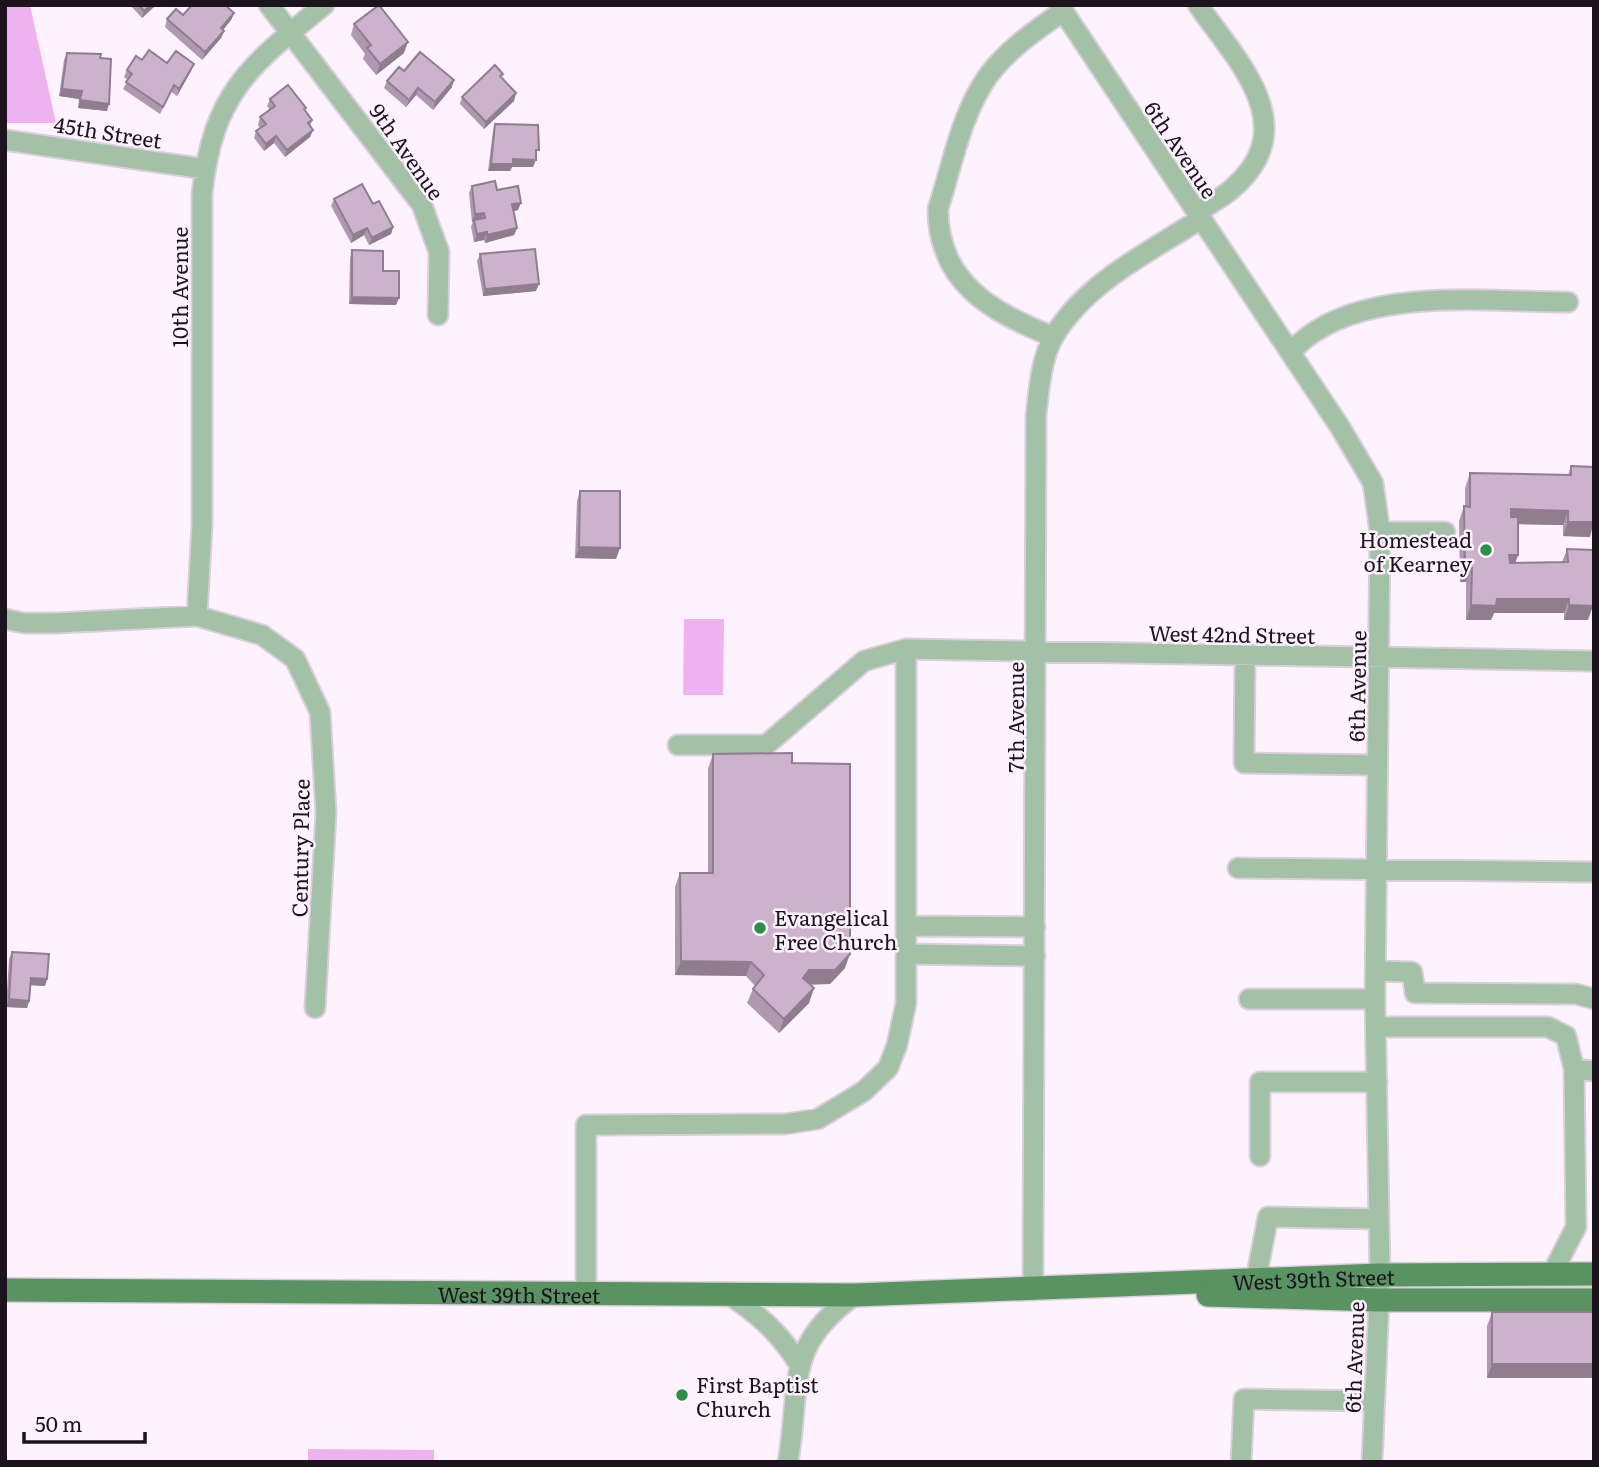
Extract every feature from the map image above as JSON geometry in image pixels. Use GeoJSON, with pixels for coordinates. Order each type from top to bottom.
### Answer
{"type":"FeatureCollection","features":[{"type":"Feature","properties":{"kind":"main road","name":"West 39th Street"},"geometry":{"type":"LineString","coordinates":[[5,1290],[855,1295],[1380,1275],[1594,1274]]}},
{"type":"Feature","properties":{"kind":"main road","name":"West 39th Street"},"geometry":{"type":"LineString","coordinates":[[1033,1290],[1378,1300],[1594,1300]]}},
{"type":"Feature","properties":{"kind":"street","name":"9th Avenue"},"geometry":{"type":"LineString","coordinates":[[269,5],[422,205],[439,252],[438,315]]}},
{"type":"Feature","properties":{"kind":"street","name":"10th Avenue"},"geometry":{"type":"LineString","coordinates":[[197,615],[202,525],[201,299],[205,169],[220,113],[235,86],[252,66],[324,5]]}},
{"type":"Feature","properties":{"kind":"street","name":"7th Avenue"},"geometry":{"type":"LineString","coordinates":[[1033,1290],[1036,415],[1041,376],[1053,337],[1083,299],[1233,188],[1252,167],[1262,149],[1263,106],[1254,83],[1198,5]]}},
{"type":"Feature","properties":{"kind":"street","name":"6th Avenue"},"geometry":{"type":"LineString","coordinates":[[1060,8],[1291,351],[1373,483],[1380,532],[1375,999],[1380,1275],[1372,1462]]}},
{"type":"Feature","properties":{"kind":"street"},"geometry":{"type":"LineString","coordinates":[[1053,337],[1016,322],[971,293],[952,265],[938,228],[938,209],[975,98],[989,74],[1060,8]]}},
{"type":"Feature","properties":{"kind":"street","name":"45th Street"},"geometry":{"type":"LineString","coordinates":[[5,140],[205,169]]}},
{"type":"Feature","properties":{"kind":"street"},"geometry":{"type":"LineString","coordinates":[[1291,351],[1317,330],[1363,311],[1410,302],[1568,302]]}},
{"type":"Feature","properties":{"kind":"street"},"geometry":{"type":"LineString","coordinates":[[1380,532],[1445,532]]}},
{"type":"Feature","properties":{"kind":"street","name":"Century Place"},"geometry":{"type":"LineString","coordinates":[[5,619],[24,623],[56,623],[197,615],[262,635],[295,659],[320,712],[326,813],[315,1008]]}},
{"type":"Feature","properties":{"kind":"street"},"geometry":{"type":"LineString","coordinates":[[586,1293],[586,1125],[785,1124],[818,1119],[864,1091],[888,1068],[897,1045],[906,1003],[906,649]]}},
{"type":"Feature","properties":{"kind":"street","name":"West 42nd Street"},"geometry":{"type":"LineString","coordinates":[[678,745],[766,745],[864,661],[906,649],[1594,661]]}},
{"type":"Feature","properties":{"kind":"street"},"geometry":{"type":"LineString","coordinates":[[1245,657],[1244,762],[1377,765]]}},
{"type":"Feature","properties":{"kind":"street"},"geometry":{"type":"LineString","coordinates":[[1238,868],[1376,867],[1594,872]]}},
{"type":"Feature","properties":{"kind":"street"},"geometry":{"type":"LineString","coordinates":[[907,926],[1035,927]]}},
{"type":"Feature","properties":{"kind":"street"},"geometry":{"type":"LineString","coordinates":[[907,954],[1035,956]]}},
{"type":"Feature","properties":{"kind":"street"},"geometry":{"type":"LineString","coordinates":[[1376,971],[1412,972],[1415,993],[1576,994],[1594,999]]}},
{"type":"Feature","properties":{"kind":"street"},"geometry":{"type":"LineString","coordinates":[[1249,999],[1375,999]]}},
{"type":"Feature","properties":{"kind":"street"},"geometry":{"type":"LineString","coordinates":[[1376,1027],[1548,1027],[1566,1036],[1584,1070],[1585,1208],[1557,1264],[1555,1274]]}},
{"type":"Feature","properties":{"kind":"street"},"geometry":{"type":"LineString","coordinates":[[1260,1156],[1260,1082],[1377,1082]]}},
{"type":"Feature","properties":{"kind":"street"},"geometry":{"type":"LineString","coordinates":[[1256,1279],[1268,1217],[1378,1219]]}},
{"type":"Feature","properties":{"kind":"street"},"geometry":{"type":"LineString","coordinates":[[728,1294],[762,1317],[784,1339],[799,1364]]}},
{"type":"Feature","properties":{"kind":"street"},"geometry":{"type":"LineString","coordinates":[[788,1462],[799,1364],[811,1335],[831,1312],[855,1295]]}},
{"type":"Feature","properties":{"kind":"street"},"geometry":{"type":"LineString","coordinates":[[1241,1462],[1244,1399],[1374,1401]]}},
{"type":"Feature","properties":{"kind":"shaded area"},"geometry":{"type":"Polygon","coordinates":[[[5,5],[30,5],[56,123],[5,123],[5,5]]]}},
{"type":"Feature","properties":{"kind":"shaded area"},"geometry":{"type":"Polygon","coordinates":[[[684,619],[724,619],[723,695],[683,695],[684,619]]]}},
{"type":"Feature","properties":{"kind":"shaded area"},"geometry":{"type":"Polygon","coordinates":[[[308,1449],[434,1450],[434,1462],[308,1462],[308,1449]]]}},
{"type":"Feature","properties":{"kind":"building"},"geometry":{"type":"Polygon","coordinates":[[[139,5],[151,5],[144,11],[139,5]]]}},
{"type":"Feature","properties":{"kind":"building"},"geometry":{"type":"Polygon","coordinates":[[[192,5],[225,5],[234,13],[221,28],[224,31],[205,52],[167,19],[176,9],[183,15],[192,5]]]}},
{"type":"Feature","properties":{"kind":"building"},"geometry":{"type":"Polygon","coordinates":[[[379,5],[408,42],[380,64],[367,48],[371,45],[354,24],[379,5]]]}},
{"type":"Feature","properties":{"kind":"building"},"geometry":{"type":"Polygon","coordinates":[[[149,50],[167,63],[176,51],[194,64],[179,89],[174,85],[163,107],[126,82],[132,74],[127,70],[136,56],[142,60],[149,50]]]}},
{"type":"Feature","properties":{"kind":"building"},"geometry":{"type":"Polygon","coordinates":[[[420,52],[454,80],[435,102],[418,88],[409,100],[387,81],[399,67],[404,71],[420,52]]]}},
{"type":"Feature","properties":{"kind":"building"},"geometry":{"type":"Polygon","coordinates":[[[67,53],[101,54],[100,58],[111,59],[109,104],[80,100],[82,91],[62,89],[67,53]]]}},
{"type":"Feature","properties":{"kind":"building"},"geometry":{"type":"Polygon","coordinates":[[[495,65],[503,74],[500,76],[516,93],[486,122],[462,97],[495,65]]]}},
{"type":"Feature","properties":{"kind":"building"},"geometry":{"type":"Polygon","coordinates":[[[288,85],[306,108],[304,109],[312,120],[308,123],[313,130],[287,150],[276,136],[266,144],[256,131],[266,124],[260,117],[275,106],[270,99],[288,85]]]}},
{"type":"Feature","properties":{"kind":"building"},"geometry":{"type":"Polygon","coordinates":[[[495,124],[538,125],[539,150],[536,150],[536,160],[513,159],[513,164],[491,164],[495,124]]]}},
{"type":"Feature","properties":{"kind":"building"},"geometry":{"type":"Polygon","coordinates":[[[495,181],[497,190],[518,186],[521,203],[512,204],[517,228],[487,235],[487,232],[477,234],[474,220],[485,218],[484,213],[475,214],[472,186],[495,181]]]}},
{"type":"Feature","properties":{"kind":"building"},"geometry":{"type":"Polygon","coordinates":[[[362,184],[373,204],[379,201],[393,227],[372,238],[367,228],[353,235],[334,199],[362,184]]]}},
{"type":"Feature","properties":{"kind":"building"},"geometry":{"type":"Polygon","coordinates":[[[535,249],[539,284],[485,289],[480,254],[535,249]]]}},
{"type":"Feature","properties":{"kind":"building"},"geometry":{"type":"Polygon","coordinates":[[[352,250],[383,251],[383,271],[399,271],[399,298],[352,297],[352,250]]]}},
{"type":"Feature","properties":{"kind":"building","name":"Homestead of Kearney"},"geometry":{"type":"Polygon","coordinates":[[[1571,466],[1594,467],[1594,522],[1568,522],[1568,511],[1511,509],[1511,517],[1518,517],[1518,555],[1509,555],[1510,563],[1568,562],[1567,549],[1594,550],[1593,606],[1569,605],[1569,599],[1497,599],[1496,606],[1471,605],[1472,568],[1465,568],[1464,506],[1470,507],[1470,473],[1571,475],[1571,466]]]}},
{"type":"Feature","properties":{"kind":"building"},"geometry":{"type":"Polygon","coordinates":[[[580,491],[620,491],[620,548],[579,547],[580,491]]]}},
{"type":"Feature","properties":{"kind":"building","name":"Evangelical Free Church"},"geometry":{"type":"Polygon","coordinates":[[[792,753],[792,763],[850,764],[850,954],[835,970],[809,970],[803,978],[814,988],[784,1019],[753,989],[764,975],[751,962],[681,961],[680,873],[713,873],[713,754],[792,753]]]}},
{"type":"Feature","properties":{"kind":"building"},"geometry":{"type":"Polygon","coordinates":[[[12,952],[49,954],[47,979],[31,978],[29,1001],[9,999],[12,952]]]}},
{"type":"Feature","properties":{"kind":"building"},"geometry":{"type":"Polygon","coordinates":[[[1492,1312],[1594,1312],[1594,1364],[1492,1364],[1492,1312]]]}},
{"type":"Feature","properties":{"kind":"place","name":"Homestead of Kearney"},"geometry":{"type":"Point","coordinates":[1486,550]}},
{"type":"Feature","properties":{"kind":"place","name":"Evangelical Free Church"},"geometry":{"type":"Point","coordinates":[760,928]}},
{"type":"Feature","properties":{"kind":"place","name":"First Baptist Church"},"geometry":{"type":"Point","coordinates":[682,1395]}}]}
